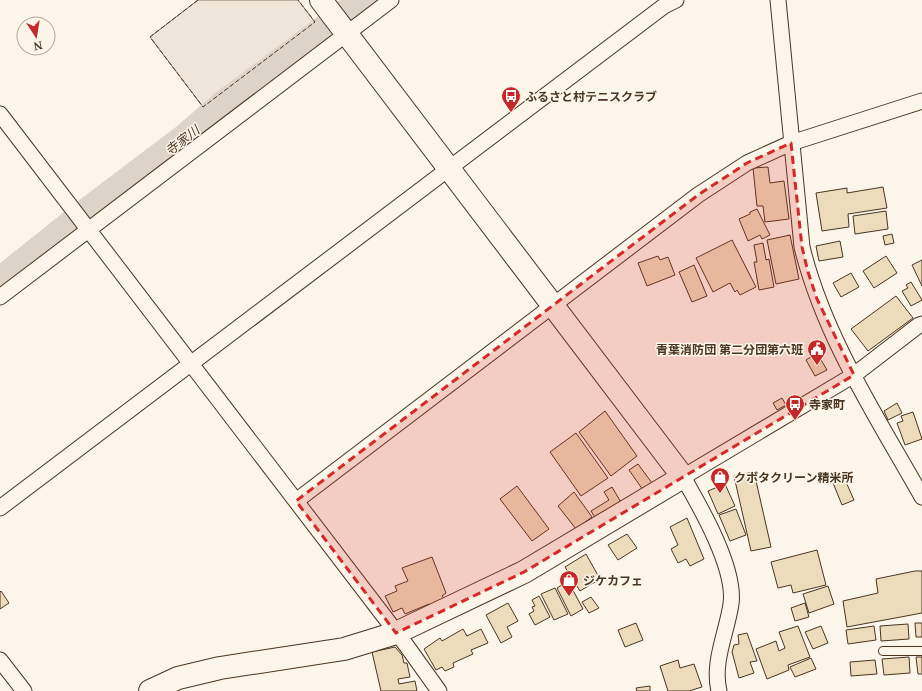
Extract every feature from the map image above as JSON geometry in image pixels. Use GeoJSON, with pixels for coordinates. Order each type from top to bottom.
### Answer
{"type":"FeatureCollection","features":[{"type":"Feature","properties":{"kind":"street"},"geometry":{"type":"LineString","coordinates":[[321,0],[684,477],[713,531],[728,570],[731,602],[719,663],[717,682],[719,691]]}},
{"type":"Feature","properties":{"kind":"street"},"geometry":{"type":"LineString","coordinates":[[0,297],[83,223],[341,26],[391,0]]}},
{"type":"Feature","properties":{"kind":"street"},"geometry":{"type":"LineString","coordinates":[[0,508],[664,6],[676,0]]}},
{"type":"Feature","properties":{"kind":"street"},"geometry":{"type":"LineString","coordinates":[[778,0],[802,247],[808,272],[817,299],[862,393],[922,497]]}},
{"type":"Feature","properties":{"kind":"street"},"geometry":{"type":"LineString","coordinates":[[296,501],[698,195],[747,163],[791,143],[922,102]]}},
{"type":"Feature","properties":{"kind":"street"},"geometry":{"type":"LineString","coordinates":[[0,114],[406,645],[439,691]]}},
{"type":"Feature","properties":{"kind":"street"},"geometry":{"type":"LineString","coordinates":[[150,691],[178,678],[220,668],[344,649],[396,633],[524,572],[854,375],[922,324]]}},
{"type":"Feature","properties":{"kind":"street"},"geometry":{"type":"LineString","coordinates":[[0,660],[24,691]]}},
{"type":"Feature","properties":{"kind":"lane"},"geometry":{"type":"LineString","coordinates":[[883,651],[922,651]]}},
{"type":"Feature","properties":{"kind":"highlighted area"},"geometry":{"type":"Polygon","coordinates":[[[791,143],[802,247],[808,272],[817,299],[854,375],[524,572],[396,633],[296,501],[698,195],[747,163],[791,143]]]}},
{"type":"Feature","properties":{"kind":"shaded area"},"geometry":{"type":"Polygon","coordinates":[[[198,0],[298,0],[315,22],[203,107],[150,37],[198,0]]]}},
{"type":"Feature","properties":{"kind":"building"},"geometry":{"type":"Polygon","coordinates":[[[768,167],[770,183],[784,181],[789,219],[765,222],[763,206],[757,206],[753,168],[768,167]]]}},
{"type":"Feature","properties":{"kind":"building"},"geometry":{"type":"Polygon","coordinates":[[[883,187],[887,208],[848,214],[849,227],[822,231],[816,193],[847,188],[847,193],[883,187]]]}},
{"type":"Feature","properties":{"kind":"building"},"geometry":{"type":"Polygon","coordinates":[[[757,209],[770,235],[762,239],[760,235],[748,241],[739,219],[757,209]]]}},
{"type":"Feature","properties":{"kind":"building"},"geometry":{"type":"Polygon","coordinates":[[[886,211],[888,229],[855,234],[853,216],[886,211]]]}},
{"type":"Feature","properties":{"kind":"building"},"geometry":{"type":"Polygon","coordinates":[[[892,234],[894,243],[885,245],[883,236],[892,234]]]}},
{"type":"Feature","properties":{"kind":"building"},"geometry":{"type":"Polygon","coordinates":[[[790,235],[799,279],[776,284],[767,240],[790,235]]]}},
{"type":"Feature","properties":{"kind":"building"},"geometry":{"type":"Polygon","coordinates":[[[732,240],[756,287],[740,295],[737,290],[735,292],[730,283],[713,292],[696,258],[732,240]]]}},
{"type":"Feature","properties":{"kind":"building"},"geometry":{"type":"Polygon","coordinates":[[[840,241],[843,257],[819,261],[816,246],[840,241]]]}},
{"type":"Feature","properties":{"kind":"building"},"geometry":{"type":"Polygon","coordinates":[[[763,243],[766,260],[769,259],[774,287],[759,290],[754,262],[757,262],[754,245],[763,243]]]}},
{"type":"Feature","properties":{"kind":"building"},"geometry":{"type":"Polygon","coordinates":[[[658,256],[660,260],[668,257],[675,275],[647,286],[638,263],[658,256]]]}},
{"type":"Feature","properties":{"kind":"building"},"geometry":{"type":"Polygon","coordinates":[[[886,256],[897,273],[874,288],[863,271],[886,256]]]}},
{"type":"Feature","properties":{"kind":"building"},"geometry":{"type":"Polygon","coordinates":[[[922,260],[922,286],[912,265],[922,260]]]}},
{"type":"Feature","properties":{"kind":"building"},"geometry":{"type":"Polygon","coordinates":[[[694,265],[707,296],[692,302],[679,272],[694,265]]]}},
{"type":"Feature","properties":{"kind":"building"},"geometry":{"type":"Polygon","coordinates":[[[851,273],[859,287],[841,297],[833,283],[851,273]]]}},
{"type":"Feature","properties":{"kind":"building"},"geometry":{"type":"Polygon","coordinates":[[[911,282],[922,300],[911,306],[902,291],[908,288],[906,285],[911,282]]]}},
{"type":"Feature","properties":{"kind":"building"},"geometry":{"type":"Polygon","coordinates":[[[896,296],[913,318],[868,351],[851,329],[896,296]]]}},
{"type":"Feature","properties":{"kind":"building"},"geometry":{"type":"Polygon","coordinates":[[[817,353],[827,370],[815,376],[806,360],[817,353]]]}},
{"type":"Feature","properties":{"kind":"building"},"geometry":{"type":"Polygon","coordinates":[[[782,398],[786,405],[777,410],[773,403],[782,398]]]}},
{"type":"Feature","properties":{"kind":"building"},"geometry":{"type":"Polygon","coordinates":[[[897,403],[902,413],[888,420],[884,411],[897,403]]]}},
{"type":"Feature","properties":{"kind":"building"},"geometry":{"type":"Polygon","coordinates":[[[605,411],[637,456],[611,476],[579,432],[605,411]]]}},
{"type":"Feature","properties":{"kind":"building"},"geometry":{"type":"Polygon","coordinates":[[[913,412],[922,439],[905,445],[897,423],[903,421],[901,416],[913,412]]]}},
{"type":"Feature","properties":{"kind":"building"},"geometry":{"type":"Polygon","coordinates":[[[576,433],[608,478],[581,496],[550,452],[576,433]]]}},
{"type":"Feature","properties":{"kind":"building"},"geometry":{"type":"Polygon","coordinates":[[[638,464],[652,483],[643,490],[629,470],[638,464]]]}},
{"type":"Feature","properties":{"kind":"building"},"geometry":{"type":"Polygon","coordinates":[[[754,472],[771,547],[751,551],[734,476],[754,472]]]}},
{"type":"Feature","properties":{"kind":"building"},"geometry":{"type":"Polygon","coordinates":[[[842,473],[854,500],[842,505],[831,478],[842,473]]]}},
{"type":"Feature","properties":{"kind":"building"},"geometry":{"type":"Polygon","coordinates":[[[725,484],[735,506],[718,514],[708,491],[725,484]]]}},
{"type":"Feature","properties":{"kind":"building"},"geometry":{"type":"Polygon","coordinates":[[[517,486],[549,529],[532,541],[500,499],[517,486]]]}},
{"type":"Feature","properties":{"kind":"building"},"geometry":{"type":"Polygon","coordinates":[[[612,487],[622,504],[596,519],[591,511],[609,500],[604,492],[612,487]]]}},
{"type":"Feature","properties":{"kind":"building"},"geometry":{"type":"Polygon","coordinates":[[[574,492],[592,517],[576,529],[558,506],[574,492]]]}},
{"type":"Feature","properties":{"kind":"building"},"geometry":{"type":"Polygon","coordinates":[[[736,509],[746,535],[730,541],[719,515],[736,509]]]}},
{"type":"Feature","properties":{"kind":"building"},"geometry":{"type":"Polygon","coordinates":[[[687,518],[704,559],[690,566],[686,559],[678,563],[671,549],[678,545],[670,527],[687,518]]]}},
{"type":"Feature","properties":{"kind":"building"},"geometry":{"type":"Polygon","coordinates":[[[627,534],[637,548],[618,560],[608,545],[627,534]]]}},
{"type":"Feature","properties":{"kind":"building"},"geometry":{"type":"Polygon","coordinates":[[[817,550],[826,585],[793,593],[791,585],[778,588],[771,562],[817,550]]]}},
{"type":"Feature","properties":{"kind":"building"},"geometry":{"type":"Polygon","coordinates":[[[586,554],[600,579],[580,591],[565,567],[586,554]]]}},
{"type":"Feature","properties":{"kind":"building"},"geometry":{"type":"Polygon","coordinates":[[[432,557],[446,593],[442,596],[446,600],[433,607],[429,604],[405,614],[402,608],[393,612],[385,596],[397,591],[395,586],[408,581],[402,568],[432,557]]]}},
{"type":"Feature","properties":{"kind":"building"},"geometry":{"type":"Polygon","coordinates":[[[922,571],[922,613],[847,627],[843,601],[878,593],[876,579],[922,571]]]}},
{"type":"Feature","properties":{"kind":"building"},"geometry":{"type":"Polygon","coordinates":[[[568,581],[583,609],[571,616],[557,588],[568,581]]]}},
{"type":"Feature","properties":{"kind":"building"},"geometry":{"type":"Polygon","coordinates":[[[828,586],[834,604],[809,613],[803,594],[828,586]]]}},
{"type":"Feature","properties":{"kind":"building"},"geometry":{"type":"Polygon","coordinates":[[[555,588],[568,614],[554,620],[541,594],[555,588]]]}},
{"type":"Feature","properties":{"kind":"building"},"geometry":{"type":"Polygon","coordinates":[[[1,591],[9,603],[0,609],[0,592],[1,591]]]}},
{"type":"Feature","properties":{"kind":"building"},"geometry":{"type":"Polygon","coordinates":[[[539,596],[550,617],[535,625],[529,614],[534,611],[532,607],[535,606],[532,600],[539,596]]]}},
{"type":"Feature","properties":{"kind":"building"},"geometry":{"type":"Polygon","coordinates":[[[591,597],[599,608],[589,613],[582,602],[591,597]]]}},
{"type":"Feature","properties":{"kind":"building"},"geometry":{"type":"Polygon","coordinates":[[[508,603],[518,621],[507,627],[512,637],[501,643],[486,615],[508,603]]]}},
{"type":"Feature","properties":{"kind":"building"},"geometry":{"type":"Polygon","coordinates":[[[805,603],[809,617],[795,621],[791,608],[805,603]]]}},
{"type":"Feature","properties":{"kind":"building"},"geometry":{"type":"Polygon","coordinates":[[[636,623],[643,640],[625,647],[618,630],[636,623]]]}},
{"type":"Feature","properties":{"kind":"building"},"geometry":{"type":"Polygon","coordinates":[[[915,623],[922,623],[922,637],[916,637],[915,623]]]}},
{"type":"Feature","properties":{"kind":"building"},"geometry":{"type":"Polygon","coordinates":[[[908,624],[909,639],[881,641],[880,626],[908,624]]]}},
{"type":"Feature","properties":{"kind":"building"},"geometry":{"type":"Polygon","coordinates":[[[798,626],[810,657],[788,665],[789,670],[767,679],[756,649],[776,641],[779,651],[785,648],[779,632],[798,626]]]}},
{"type":"Feature","properties":{"kind":"building"},"geometry":{"type":"Polygon","coordinates":[[[821,626],[828,643],[813,649],[805,632],[821,626]]]}},
{"type":"Feature","properties":{"kind":"building"},"geometry":{"type":"Polygon","coordinates":[[[874,626],[876,640],[848,644],[846,630],[874,626]]]}},
{"type":"Feature","properties":{"kind":"building"},"geometry":{"type":"Polygon","coordinates":[[[463,629],[467,636],[481,629],[488,643],[471,650],[473,654],[453,663],[454,667],[445,671],[442,667],[436,670],[424,649],[440,638],[442,641],[463,629]]]}},
{"type":"Feature","properties":{"kind":"building"},"geometry":{"type":"Polygon","coordinates":[[[747,633],[757,661],[750,662],[754,673],[739,678],[732,652],[734,645],[739,644],[738,635],[747,633]]]}},
{"type":"Feature","properties":{"kind":"building"},"geometry":{"type":"Polygon","coordinates":[[[395,647],[402,655],[404,663],[407,663],[410,677],[398,679],[399,684],[415,681],[417,691],[381,691],[372,652],[395,647]]]}},
{"type":"Feature","properties":{"kind":"building"},"geometry":{"type":"Polygon","coordinates":[[[909,657],[910,673],[884,675],[882,659],[909,657]]]}},
{"type":"Feature","properties":{"kind":"building"},"geometry":{"type":"Polygon","coordinates":[[[916,657],[922,657],[922,674],[918,674],[916,657]]]}},
{"type":"Feature","properties":{"kind":"building"},"geometry":{"type":"Polygon","coordinates":[[[811,658],[816,669],[795,677],[790,667],[811,658]]]}},
{"type":"Feature","properties":{"kind":"building"},"geometry":{"type":"Polygon","coordinates":[[[678,660],[680,668],[694,664],[702,687],[689,691],[668,691],[660,666],[678,660]]]}},
{"type":"Feature","properties":{"kind":"building"},"geometry":{"type":"Polygon","coordinates":[[[875,660],[877,674],[851,676],[850,662],[875,660]]]}},
{"type":"Feature","properties":{"kind":"building"},"geometry":{"type":"Polygon","coordinates":[[[650,686],[650,691],[637,691],[636,688],[650,686]]]}},
{"type":"Feature","properties":{"kind":"waterway","name":"寺家川"},"geometry":{"type":"LineString","coordinates":[[0,283],[85,215],[187,138],[224,106],[366,0]]}},
{"type":"Feature","properties":{"kind":"fence"},"geometry":{"type":"LineString","coordinates":[[198,0],[150,37],[203,107],[315,22],[298,0]]}},
{"type":"Feature","properties":{"kind":"place","name":"ふるさと村テニスクラブ"},"geometry":{"type":"Point","coordinates":[511,113]}},
{"type":"Feature","properties":{"kind":"place","name":"青葉消防団 第二分団第六班"},"geometry":{"type":"Point","coordinates":[817,366]}},
{"type":"Feature","properties":{"kind":"place","name":"寺家町"},"geometry":{"type":"Point","coordinates":[795,421]}},
{"type":"Feature","properties":{"kind":"place","name":"クボタクリーン精米所"},"geometry":{"type":"Point","coordinates":[720,494]}},
{"type":"Feature","properties":{"kind":"place","name":"ジケカフェ"},"geometry":{"type":"Point","coordinates":[569,597]}}]}
